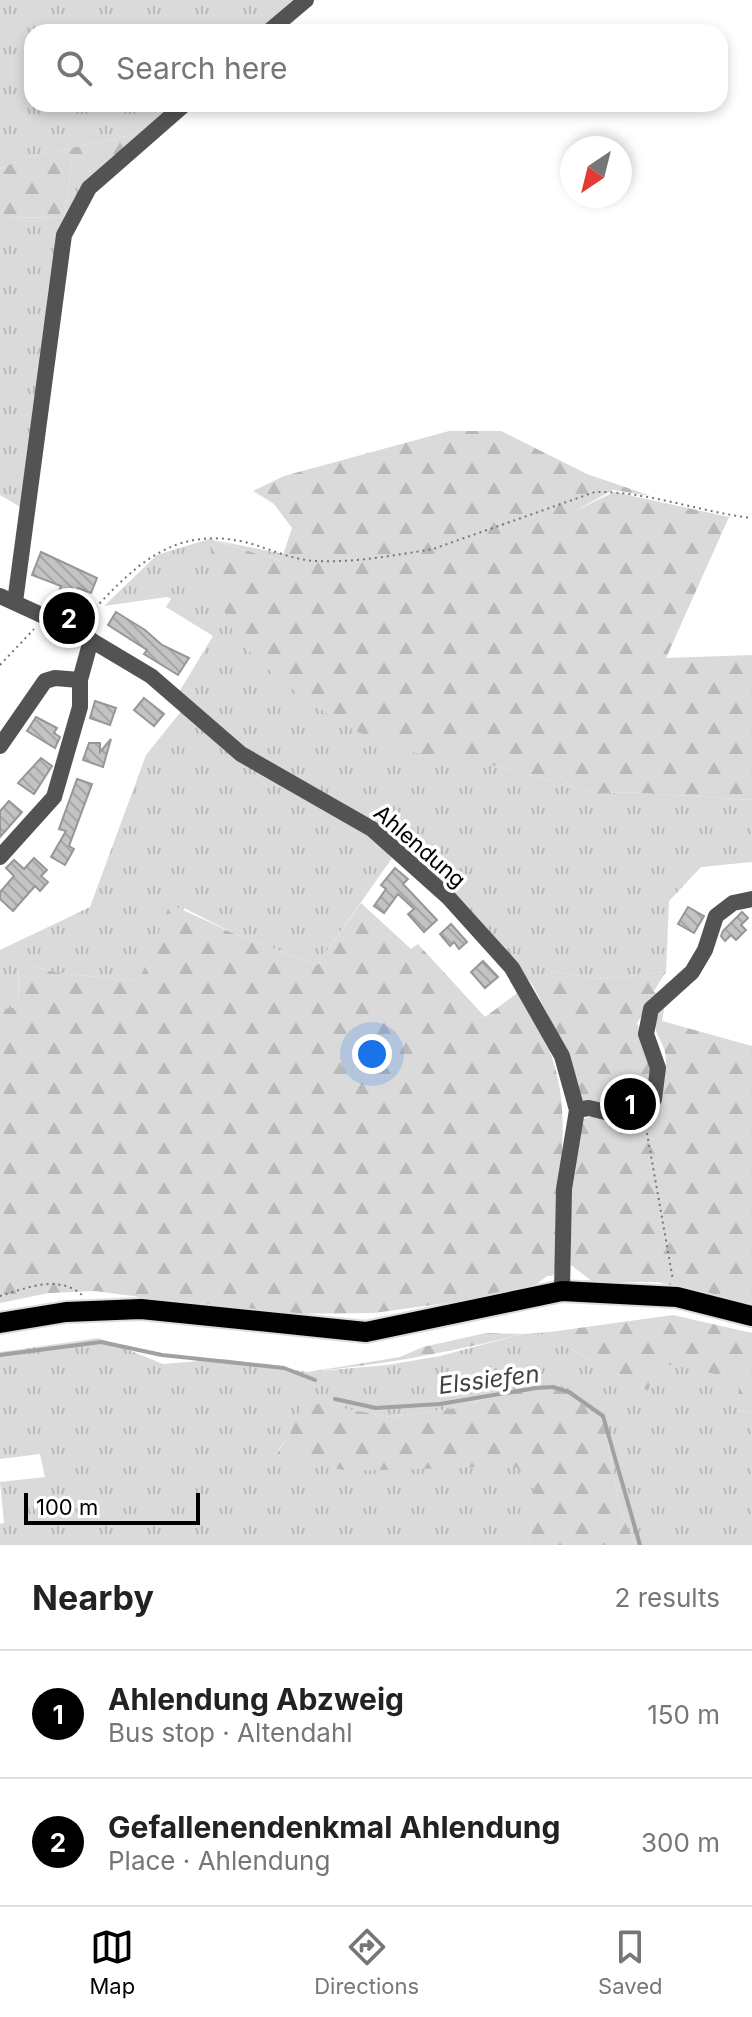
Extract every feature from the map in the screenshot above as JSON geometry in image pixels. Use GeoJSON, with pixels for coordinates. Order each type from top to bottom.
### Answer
{"type":"FeatureCollection","features":[{"type":"Feature","properties":{"kind":"main road"},"geometry":{"type":"LineString","coordinates":[[0,1323],[66,1312],[141,1309],[366,1332],[562,1291],[677,1297],[752,1316]]}},
{"type":"Feature","properties":{"kind":"street"},"geometry":{"type":"LineString","coordinates":[[278,24],[306,0]]}},
{"type":"Feature","properties":{"kind":"street"},"geometry":{"type":"LineString","coordinates":[[8,599],[64,235],[89,188],[176,112]]}},
{"type":"Feature","properties":{"kind":"street","name":"Ahlendung"},"geometry":{"type":"LineString","coordinates":[[8,599],[74,630],[151,676],[241,754],[372,829],[448,897],[512,968],[562,1056],[577,1110],[564,1189],[562,1291]]}},
{"type":"Feature","properties":{"kind":"street"},"geometry":{"type":"LineString","coordinates":[[0,857],[54,797],[80,707],[80,680],[91,640]]}},
{"type":"Feature","properties":{"kind":"street"},"geometry":{"type":"LineString","coordinates":[[0,746],[45,681],[80,680]]}},
{"type":"Feature","properties":{"kind":"street"},"geometry":{"type":"LineString","coordinates":[[577,1110],[589,1108],[642,1121],[654,1099],[658,1068],[646,1034],[651,1009],[692,972],[705,950],[716,916],[733,903],[752,899]]}},
{"type":"Feature","properties":{"kind":"path"},"geometry":{"type":"LineString","coordinates":[[74,630],[136,569],[163,548],[188,539],[232,540],[316,561],[408,553],[433,549],[595,492],[615,491],[695,510],[752,518]]}},
{"type":"Feature","properties":{"kind":"path"},"geometry":{"type":"LineString","coordinates":[[0,665],[48,619]]}},
{"type":"Feature","properties":{"kind":"path"},"geometry":{"type":"LineString","coordinates":[[642,1121],[654,1166],[677,1297]]}},
{"type":"Feature","properties":{"kind":"path"},"geometry":{"type":"LineString","coordinates":[[0,1296],[52,1283],[65,1284],[83,1297]]}},
{"type":"Feature","properties":{"kind":"green space"},"geometry":{"type":"Polygon","coordinates":[[[0,0],[299,0],[271,24],[24,24],[24,112],[170,112],[146,132],[24,158],[0,169],[0,0]]]}},
{"type":"Feature","properties":{"kind":"green space"},"geometry":{"type":"Polygon","coordinates":[[[146,132],[111,163],[109,146],[72,162],[64,218],[0,217],[0,169],[24,158],[146,132]]]}},
{"type":"Feature","properties":{"kind":"green space"},"geometry":{"type":"Polygon","coordinates":[[[109,145],[111,163],[63,233],[27,511],[0,495],[0,217],[64,218],[72,162],[109,145]]]}},
{"type":"Feature","properties":{"kind":"green space"},"geometry":{"type":"Polygon","coordinates":[[[449,431],[501,431],[587,474],[651,496],[613,490],[575,511],[614,492],[729,517],[666,658],[752,655],[752,800],[624,792],[597,794],[497,766],[391,749],[403,745],[371,738],[333,718],[273,674],[241,643],[223,607],[209,539],[281,561],[292,528],[274,504],[253,491],[284,476],[449,431]]]}},
{"type":"Feature","properties":{"kind":"green space"},"geometry":{"type":"Polygon","coordinates":[[[209,539],[497,766],[597,794],[624,792],[752,800],[752,862],[701,867],[669,901],[666,972],[602,979],[553,972],[532,984],[447,887],[242,747],[179,692],[213,636],[166,607],[171,599],[167,597],[104,606],[157,555],[209,539]]]}},
{"type":"Feature","properties":{"kind":"green space"},"geometry":{"type":"Polygon","coordinates":[[[212,540],[284,554],[281,561],[212,540]]]}},
{"type":"Feature","properties":{"kind":"green space"},"geometry":{"type":"Polygon","coordinates":[[[183,709],[369,834],[392,858],[317,965],[235,934],[184,908],[139,981],[59,973],[18,963],[19,1008],[0,1009],[0,950],[90,907],[146,755],[183,709]]]}},
{"type":"Feature","properties":{"kind":"green space"},"geometry":{"type":"Polygon","coordinates":[[[361,903],[411,949],[418,944],[485,1017],[520,991],[536,1021],[556,1071],[562,1116],[558,1250],[553,1276],[547,1276],[526,1292],[374,1313],[270,1314],[95,1291],[49,1293],[0,1303],[0,1009],[19,1007],[18,963],[59,973],[139,981],[170,904],[235,934],[317,965],[361,903]]]}},
{"type":"Feature","properties":{"kind":"green space"},"geometry":{"type":"Polygon","coordinates":[[[553,972],[602,979],[666,972],[654,991],[657,994],[637,1023],[655,1070],[643,1109],[637,1113],[588,1105],[578,1099],[553,1025],[532,984],[553,972]]]}},
{"type":"Feature","properties":{"kind":"green space"},"geometry":{"type":"Polygon","coordinates":[[[666,997],[662,1021],[752,1046],[752,1305],[657,1282],[593,1282],[571,1265],[571,1181],[582,1119],[599,1115],[651,1125],[666,1071],[665,1053],[657,1035],[656,1022],[666,997]]]}},
{"type":"Feature","properties":{"kind":"green space"},"geometry":{"type":"Polygon","coordinates":[[[673,1315],[752,1333],[752,1413],[738,1410],[739,1379],[658,1362],[648,1391],[554,1340],[550,1332],[673,1315]]]}},
{"type":"Feature","properties":{"kind":"green space"},"geometry":{"type":"Polygon","coordinates":[[[550,1332],[554,1340],[648,1391],[658,1361],[740,1379],[738,1410],[752,1413],[752,1545],[635,1545],[620,1510],[604,1421],[535,1391],[519,1389],[450,1409],[390,1417],[304,1402],[290,1434],[275,1455],[515,1466],[535,1481],[529,1545],[0,1545],[0,1524],[4,1523],[0,1482],[45,1477],[40,1454],[0,1459],[0,1352],[99,1338],[163,1364],[224,1359],[308,1372],[387,1365],[440,1356],[522,1334],[550,1332]]]}},
{"type":"Feature","properties":{"kind":"green space"},"geometry":{"type":"Polygon","coordinates":[[[486,1333],[522,1334],[416,1358],[308,1372],[400,1357],[423,1347],[486,1333]]]}},
{"type":"Feature","properties":{"kind":"green space"},"geometry":{"type":"Polygon","coordinates":[[[519,1389],[564,1390],[604,1421],[620,1510],[635,1545],[529,1545],[534,1481],[514,1466],[349,1471],[275,1456],[290,1434],[303,1401],[390,1417],[450,1409],[519,1389]]]}},
{"type":"Feature","properties":{"kind":"building"},"geometry":{"type":"Polygon","coordinates":[[[41,552],[97,578],[91,593],[78,588],[71,606],[56,600],[61,586],[32,575],[41,552]]]}},
{"type":"Feature","properties":{"kind":"building"},"geometry":{"type":"Polygon","coordinates":[[[116,612],[162,645],[189,658],[178,675],[144,654],[147,650],[108,625],[116,612]]]}},
{"type":"Feature","properties":{"kind":"building"},"geometry":{"type":"Polygon","coordinates":[[[144,698],[164,714],[154,726],[134,710],[144,698]]]}},
{"type":"Feature","properties":{"kind":"building"},"geometry":{"type":"Polygon","coordinates":[[[95,701],[116,708],[110,725],[90,718],[95,701]]]}},
{"type":"Feature","properties":{"kind":"building"},"geometry":{"type":"Polygon","coordinates":[[[36,717],[57,728],[54,733],[60,737],[55,748],[27,731],[36,717]]]}},
{"type":"Feature","properties":{"kind":"building"},"geometry":{"type":"Polygon","coordinates":[[[111,739],[103,767],[83,760],[89,743],[100,743],[100,752],[111,739]]]}},
{"type":"Feature","properties":{"kind":"building"},"geometry":{"type":"Polygon","coordinates":[[[41,758],[52,766],[34,794],[18,783],[41,758]]]}},
{"type":"Feature","properties":{"kind":"building"},"geometry":{"type":"Polygon","coordinates":[[[77,779],[92,784],[69,846],[74,849],[65,865],[51,857],[66,831],[59,829],[77,779]]]}},
{"type":"Feature","properties":{"kind":"building"},"geometry":{"type":"Polygon","coordinates":[[[9,801],[22,812],[0,837],[0,811],[9,801]]]}},
{"type":"Feature","properties":{"kind":"building"},"geometry":{"type":"Polygon","coordinates":[[[34,858],[47,870],[41,876],[48,882],[40,891],[35,886],[13,911],[0,899],[0,892],[14,876],[6,868],[14,860],[24,869],[34,858]]]}},
{"type":"Feature","properties":{"kind":"building"},"geometry":{"type":"Polygon","coordinates":[[[395,868],[408,879],[403,884],[437,920],[424,932],[408,914],[414,909],[398,894],[384,913],[374,906],[386,889],[381,885],[395,868]]]}},
{"type":"Feature","properties":{"kind":"building"},"geometry":{"type":"Polygon","coordinates":[[[688,907],[704,916],[694,933],[678,924],[688,907]]]}},
{"type":"Feature","properties":{"kind":"building"},"geometry":{"type":"Polygon","coordinates":[[[742,912],[748,918],[741,925],[746,930],[736,940],[731,935],[725,941],[721,936],[723,931],[742,912]]]}},
{"type":"Feature","properties":{"kind":"building"},"geometry":{"type":"Polygon","coordinates":[[[451,924],[467,942],[459,949],[454,942],[450,946],[440,934],[451,924]]]}},
{"type":"Feature","properties":{"kind":"building"},"geometry":{"type":"Polygon","coordinates":[[[483,961],[498,977],[485,988],[471,972],[483,961]]]}},
{"type":"Feature","properties":{"kind":"waterway","name":"Elssiefen"},"geometry":{"type":"LineString","coordinates":[[0,1355],[101,1342],[162,1355],[284,1368],[315,1380]]}},
{"type":"Feature","properties":{"kind":"waterway","name":"Elssiefen"},"geometry":{"type":"LineString","coordinates":[[335,1399],[376,1408],[440,1404],[536,1388],[553,1387],[569,1392],[603,1416],[640,1545]]}},
{"type":"Feature","properties":{"kind":"place","name":"Gefallenendenkmal Ahlendung"},"geometry":{"type":"Point","coordinates":[69,618]}},
{"type":"Feature","properties":{"kind":"place","name":"Ahlendung Abzweig"},"geometry":{"type":"Point","coordinates":[630,1104]}}]}
